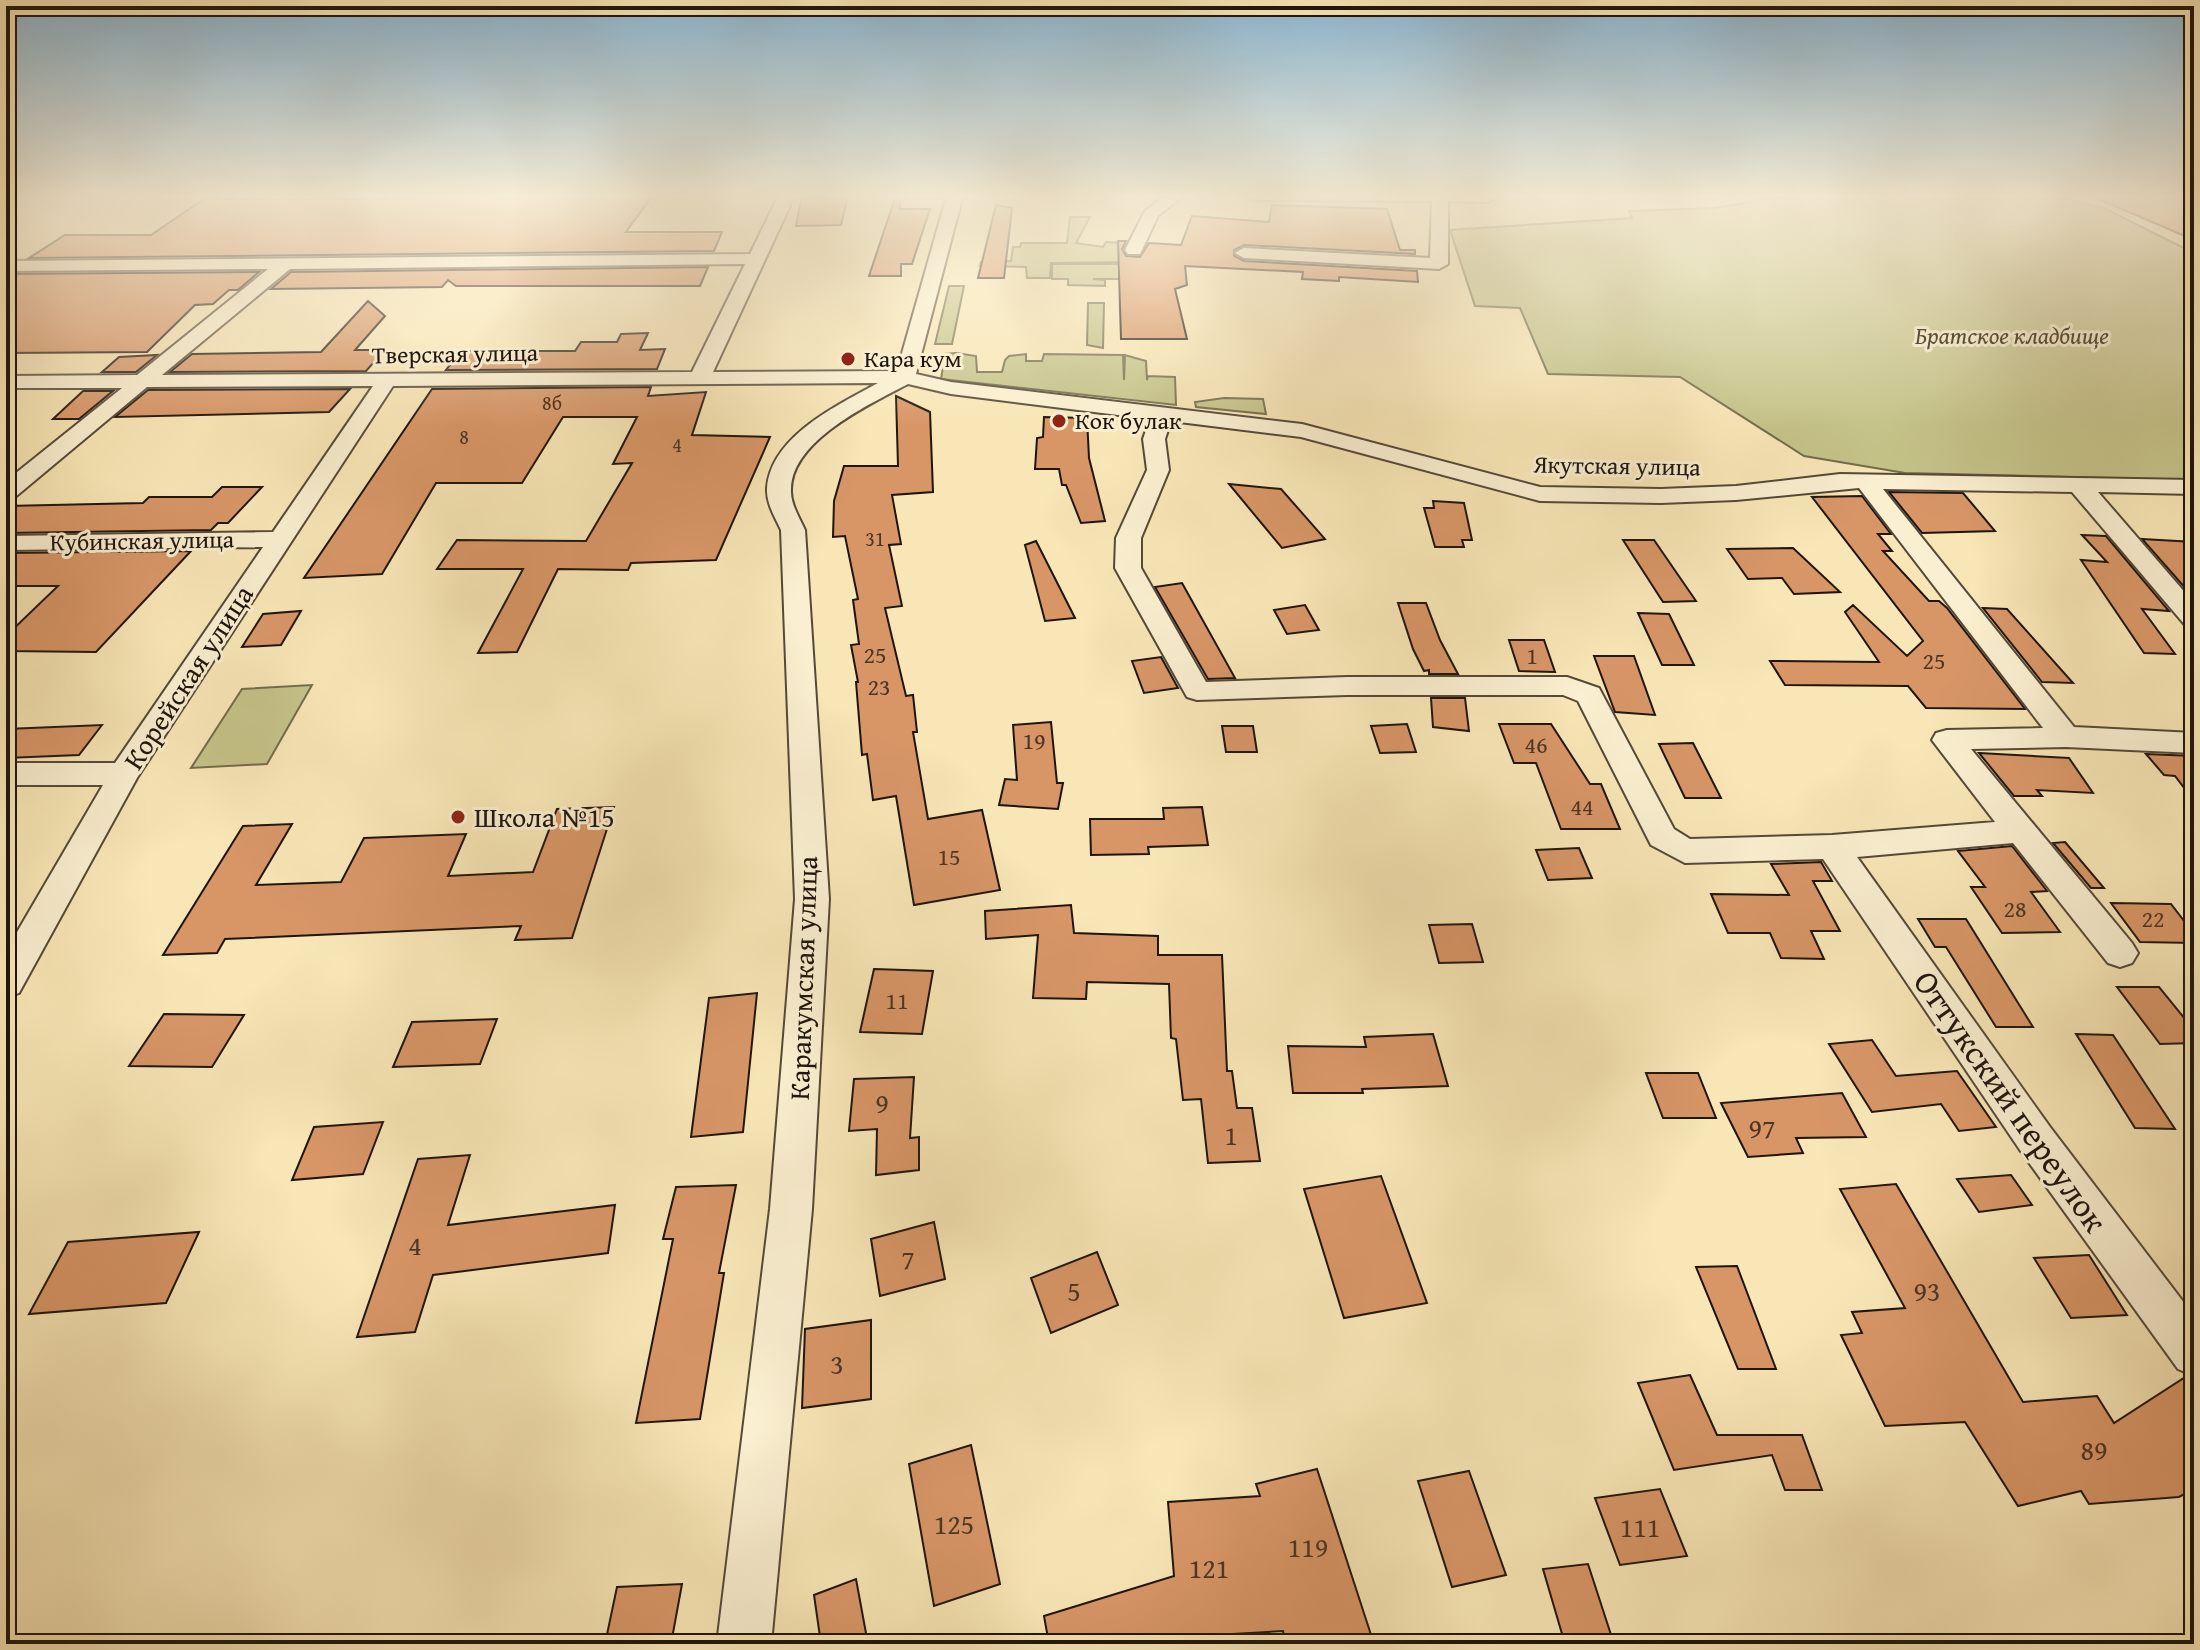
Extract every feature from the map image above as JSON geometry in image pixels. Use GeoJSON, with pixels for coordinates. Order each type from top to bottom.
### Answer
{"type":"FeatureCollection","features":[{"type":"Feature","properties":{"kind":"street"},"geometry":{"type":"LineString","coordinates":[[6,493],[275,272]]}},
{"type":"Feature","properties":{"kind":"street"},"geometry":{"type":"LineString","coordinates":[[700,377],[750,272]]}},
{"type":"Feature","properties":{"kind":"street"},"geometry":{"type":"LineString","coordinates":[[905,377],[934,272]]}},
{"type":"Feature","properties":{"kind":"street","name":"Тверская улица"},"geometry":{"type":"LineString","coordinates":[[6,382],[905,377]]}},
{"type":"Feature","properties":{"kind":"street","name":"Якутская улица"},"geometry":{"type":"LineString","coordinates":[[905,377],[951,388],[1302,431],[1540,494],[1661,496],[1865,481],[2194,487]]}},
{"type":"Feature","properties":{"kind":"street","name":"Каракумская улица"},"geometry":{"type":"LineString","coordinates":[[744,1644],[791,1209],[812,899],[793,530],[780,501],[778,484],[786,463],[804,440],[846,410],[905,377]]}},
{"type":"Feature","properties":{"kind":"street","name":"Корейская улица"},"geometry":{"type":"LineString","coordinates":[[6,983],[124,774],[387,380]]}},
{"type":"Feature","properties":{"kind":"street"},"geometry":{"type":"LineString","coordinates":[[1162,416],[1154,439],[1159,467],[1154,487],[1131,524],[1125,549],[1128,568],[1197,691],[1347,686],[1567,686],[1589,695],[1662,837],[1685,851],[1832,847],[2021,831]]}},
{"type":"Feature","properties":{"kind":"street"},"geometry":{"type":"LineString","coordinates":[[1865,481],[2066,737]]}},
{"type":"Feature","properties":{"kind":"street"},"geometry":{"type":"LineString","coordinates":[[2079,485],[2194,619]]}},
{"type":"Feature","properties":{"kind":"street","name":"Кубинская улица"},"geometry":{"type":"LineString","coordinates":[[6,543],[278,539]]}},
{"type":"Feature","properties":{"kind":"street"},"geometry":{"type":"LineString","coordinates":[[2120,953],[1947,740],[2066,737],[2194,743]]}},
{"type":"Feature","properties":{"kind":"street"},"geometry":{"type":"LineString","coordinates":[[6,774],[124,774]]}},
{"type":"Feature","properties":{"kind":"street","name":"Оттукский переулок"},"geometry":{"type":"LineString","coordinates":[[1832,847],[2036,1140],[2194,1353]]}},
{"type":"Feature","properties":{"kind":"green space"},"geometry":{"type":"Polygon","coordinates":[[[1026,272],[1050,272],[1050,278],[1027,278],[1026,272]]]}},
{"type":"Feature","properties":{"kind":"green space"},"geometry":{"type":"Polygon","coordinates":[[[1052,272],[1145,272],[1146,279],[1093,279],[1105,280],[1105,286],[1068,285],[1068,279],[1052,279],[1052,272]]]}},
{"type":"Feature","properties":{"kind":"green space","name":"Братское кладбище"},"geometry":{"type":"Polygon","coordinates":[[[1464,272],[2194,272],[2194,480],[1905,473],[1804,456],[1680,377],[1548,374],[1520,308],[1475,306],[1464,272]]]}},
{"type":"Feature","properties":{"kind":"green space"},"geometry":{"type":"Polygon","coordinates":[[[949,286],[964,286],[952,344],[935,344],[949,286]]]}},
{"type":"Feature","properties":{"kind":"green space"},"geometry":{"type":"Polygon","coordinates":[[[1088,303],[1104,303],[1103,348],[1087,345],[1088,303]]]}},
{"type":"Feature","properties":{"kind":"green space"},"geometry":{"type":"Polygon","coordinates":[[[945,354],[976,356],[977,372],[1002,372],[1009,356],[1026,354],[1026,361],[1042,361],[1044,354],[1123,355],[1124,380],[1125,355],[1146,361],[1147,380],[1148,376],[1175,377],[1176,405],[941,379],[945,354]]]}},
{"type":"Feature","properties":{"kind":"green space"},"geometry":{"type":"Polygon","coordinates":[[[1224,398],[1263,399],[1266,414],[1196,407],[1195,402],[1224,398]]]}},
{"type":"Feature","properties":{"kind":"green space"},"geometry":{"type":"Polygon","coordinates":[[[312,685],[267,764],[191,768],[242,689],[312,685]]]}},
{"type":"Feature","properties":{"kind":"building"},"geometry":{"type":"Polygon","coordinates":[[[259,272],[238,290],[229,290],[213,304],[195,305],[147,352],[6,353],[6,274],[259,272]]]}},
{"type":"Feature","properties":{"kind":"building"},"geometry":{"type":"Polygon","coordinates":[[[291,272],[706,272],[700,286],[456,286],[448,280],[442,287],[271,289],[291,272]]]}},
{"type":"Feature","properties":{"kind":"building"},"geometry":{"type":"Polygon","coordinates":[[[870,272],[901,272],[901,276],[869,276],[870,272]]]}},
{"type":"Feature","properties":{"kind":"building"},"geometry":{"type":"Polygon","coordinates":[[[979,272],[1005,272],[1004,278],[978,278],[979,272]]]}},
{"type":"Feature","properties":{"kind":"building"},"geometry":{"type":"Polygon","coordinates":[[[1119,272],[1186,272],[1187,285],[1175,289],[1187,339],[1121,339],[1119,272]]]}},
{"type":"Feature","properties":{"kind":"building"},"geometry":{"type":"Polygon","coordinates":[[[1303,272],[1417,272],[1418,282],[1339,277],[1339,281],[1302,279],[1303,272]]]}},
{"type":"Feature","properties":{"kind":"building"},"geometry":{"type":"Polygon","coordinates":[[[368,301],[385,316],[355,350],[385,350],[366,371],[170,372],[192,354],[321,352],[368,301]]]}},
{"type":"Feature","properties":{"kind":"building"},"geometry":{"type":"Polygon","coordinates":[[[648,333],[640,350],[665,349],[657,369],[446,370],[461,351],[575,351],[581,342],[617,342],[621,334],[648,333]]]}},
{"type":"Feature","properties":{"kind":"building"},"geometry":{"type":"Polygon","coordinates":[[[157,355],[136,372],[102,372],[119,357],[157,355]]]}},
{"type":"Feature","properties":{"kind":"building"},"geometry":{"type":"Polygon","coordinates":[[[651,387],[648,396],[706,392],[692,435],[770,437],[716,560],[631,563],[628,570],[558,569],[517,652],[478,653],[523,569],[437,569],[457,540],[586,541],[632,463],[613,464],[637,417],[563,417],[522,483],[436,483],[382,574],[304,578],[432,389],[651,387]]]}},
{"type":"Feature","properties":{"kind":"building"},"geometry":{"type":"Polygon","coordinates":[[[350,389],[329,412],[115,417],[148,390],[350,389]]]}},
{"type":"Feature","properties":{"kind":"building"},"geometry":{"type":"Polygon","coordinates":[[[83,391],[113,391],[79,419],[53,419],[83,391]]]}},
{"type":"Feature","properties":{"kind":"building"},"geometry":{"type":"Polygon","coordinates":[[[896,396],[930,412],[933,492],[892,495],[901,544],[889,545],[902,606],[885,608],[906,696],[913,695],[917,732],[913,732],[928,819],[982,810],[1000,890],[914,905],[896,796],[873,800],[867,754],[862,755],[858,682],[851,645],[859,644],[853,600],[858,599],[845,536],[833,537],[834,501],[844,466],[898,466],[896,396]]]}},
{"type":"Feature","properties":{"kind":"building"},"geometry":{"type":"Polygon","coordinates":[[[1044,417],[1087,418],[1089,458],[1105,521],[1081,523],[1066,485],[1062,485],[1059,469],[1035,469],[1037,438],[1043,437],[1044,417]]]}},
{"type":"Feature","properties":{"kind":"building"},"geometry":{"type":"Polygon","coordinates":[[[1229,484],[1281,489],[1325,539],[1282,548],[1229,484]]]}},
{"type":"Feature","properties":{"kind":"building"},"geometry":{"type":"Polygon","coordinates":[[[222,487],[262,487],[228,523],[218,523],[211,530],[6,533],[6,506],[143,503],[149,497],[212,497],[222,487]]]}},
{"type":"Feature","properties":{"kind":"building"},"geometry":{"type":"Polygon","coordinates":[[[1889,492],[1963,493],[1995,531],[1922,533],[1889,492]]]}},
{"type":"Feature","properties":{"kind":"building"},"geometry":{"type":"Polygon","coordinates":[[[1862,496],[1891,534],[1878,534],[1892,551],[1883,551],[1929,601],[1939,601],[1947,608],[2025,709],[1926,708],[1908,686],[1785,685],[1770,661],[1879,662],[1845,612],[1853,605],[1907,656],[1923,641],[1812,497],[1862,496]]]}},
{"type":"Feature","properties":{"kind":"building"},"geometry":{"type":"Polygon","coordinates":[[[1433,501],[1464,503],[1472,540],[1462,540],[1464,547],[1435,547],[1424,508],[1434,508],[1433,501]]]}},
{"type":"Feature","properties":{"kind":"building"},"geometry":{"type":"Polygon","coordinates":[[[2082,535],[2106,536],[2169,611],[2142,609],[2175,654],[2144,653],[2081,560],[2107,562],[2082,535]]]}},
{"type":"Feature","properties":{"kind":"building"},"geometry":{"type":"Polygon","coordinates":[[[2142,539],[2194,542],[2194,598],[2142,539]]]}},
{"type":"Feature","properties":{"kind":"building"},"geometry":{"type":"Polygon","coordinates":[[[1623,540],[1654,540],[1696,601],[1663,602],[1623,540]]]}},
{"type":"Feature","properties":{"kind":"building"},"geometry":{"type":"Polygon","coordinates":[[[1036,541],[1075,618],[1045,621],[1025,545],[1036,541]]]}},
{"type":"Feature","properties":{"kind":"building"},"geometry":{"type":"Polygon","coordinates":[[[1793,548],[1840,592],[1794,594],[1782,578],[1748,579],[1727,549],[1793,548]]]}},
{"type":"Feature","properties":{"kind":"building"},"geometry":{"type":"Polygon","coordinates":[[[191,551],[96,652],[6,651],[6,636],[58,586],[6,586],[6,553],[191,551]]]}},
{"type":"Feature","properties":{"kind":"building"},"geometry":{"type":"Polygon","coordinates":[[[1182,583],[1235,678],[1208,679],[1155,587],[1182,583]]]}},
{"type":"Feature","properties":{"kind":"building"},"geometry":{"type":"Polygon","coordinates":[[[1398,603],[1426,603],[1440,640],[1458,674],[1429,674],[1429,670],[1424,671],[1413,649],[1398,603]]]}},
{"type":"Feature","properties":{"kind":"building"},"geometry":{"type":"Polygon","coordinates":[[[1305,605],[1319,630],[1287,634],[1274,610],[1305,605]]]}},
{"type":"Feature","properties":{"kind":"building"},"geometry":{"type":"Polygon","coordinates":[[[1983,608],[2007,609],[2073,683],[2042,682],[1983,608]]]}},
{"type":"Feature","properties":{"kind":"building"},"geometry":{"type":"Polygon","coordinates":[[[301,611],[281,645],[242,647],[263,614],[301,611]]]}},
{"type":"Feature","properties":{"kind":"building"},"geometry":{"type":"Polygon","coordinates":[[[1638,613],[1669,614],[1694,665],[1662,665],[1638,613]]]}},
{"type":"Feature","properties":{"kind":"building"},"geometry":{"type":"Polygon","coordinates":[[[1509,640],[1544,640],[1555,672],[1519,671],[1509,640]]]}},
{"type":"Feature","properties":{"kind":"building"},"geometry":{"type":"Polygon","coordinates":[[[1594,656],[1634,656],[1655,715],[1615,712],[1594,656]]]}},
{"type":"Feature","properties":{"kind":"building"},"geometry":{"type":"Polygon","coordinates":[[[1161,657],[1178,688],[1144,693],[1132,661],[1161,657]]]}},
{"type":"Feature","properties":{"kind":"building"},"geometry":{"type":"Polygon","coordinates":[[[1431,698],[1465,698],[1469,731],[1433,727],[1431,698]]]}},
{"type":"Feature","properties":{"kind":"building"},"geometry":{"type":"Polygon","coordinates":[[[1051,722],[1057,783],[1063,783],[1058,809],[999,805],[1005,779],[1017,780],[1013,725],[1051,722]]]}},
{"type":"Feature","properties":{"kind":"building"},"geometry":{"type":"Polygon","coordinates":[[[1407,724],[1416,752],[1380,753],[1371,726],[1407,724]]]}},
{"type":"Feature","properties":{"kind":"building"},"geometry":{"type":"Polygon","coordinates":[[[1499,724],[1551,724],[1590,784],[1601,784],[1620,829],[1561,829],[1536,763],[1514,763],[1499,724]]]}},
{"type":"Feature","properties":{"kind":"building"},"geometry":{"type":"Polygon","coordinates":[[[102,725],[79,755],[6,758],[6,729],[102,725]]]}},
{"type":"Feature","properties":{"kind":"building"},"geometry":{"type":"Polygon","coordinates":[[[1222,726],[1253,726],[1257,752],[1226,752],[1222,726]]]}},
{"type":"Feature","properties":{"kind":"building"},"geometry":{"type":"Polygon","coordinates":[[[1693,743],[1721,798],[1685,798],[1659,744],[1693,743]]]}},
{"type":"Feature","properties":{"kind":"building"},"geometry":{"type":"Polygon","coordinates":[[[1979,753],[2069,758],[2093,793],[2037,790],[2042,796],[2014,796],[1979,753]]]}},
{"type":"Feature","properties":{"kind":"building"},"geometry":{"type":"Polygon","coordinates":[[[2146,754],[2194,756],[2194,801],[2175,776],[2164,775],[2146,754]]]}},
{"type":"Feature","properties":{"kind":"building"},"geometry":{"type":"Polygon","coordinates":[[[614,807],[572,938],[515,940],[521,926],[225,939],[217,953],[163,955],[243,826],[292,824],[256,885],[341,882],[364,838],[466,834],[448,876],[533,872],[557,809],[614,807]]]}},
{"type":"Feature","properties":{"kind":"building"},"geometry":{"type":"Polygon","coordinates":[[[1202,807],[1208,845],[1148,847],[1149,854],[1091,855],[1090,819],[1164,819],[1163,808],[1202,807]]]}},
{"type":"Feature","properties":{"kind":"building"},"geometry":{"type":"Polygon","coordinates":[[[2065,842],[2104,888],[2091,888],[2053,843],[2065,842]]]}},
{"type":"Feature","properties":{"kind":"building"},"geometry":{"type":"Polygon","coordinates":[[[2012,846],[2047,891],[2031,892],[2060,932],[2002,933],[1971,887],[1985,887],[1958,851],[2012,846]]]}},
{"type":"Feature","properties":{"kind":"building"},"geometry":{"type":"Polygon","coordinates":[[[1579,848],[1592,878],[1548,880],[1536,850],[1579,848]]]}},
{"type":"Feature","properties":{"kind":"building"},"geometry":{"type":"Polygon","coordinates":[[[1821,862],[1832,881],[1813,881],[1840,931],[1811,931],[1824,959],[1781,958],[1770,933],[1728,933],[1711,894],[1789,895],[1771,864],[1821,862]]]}},
{"type":"Feature","properties":{"kind":"building"},"geometry":{"type":"Polygon","coordinates":[[[2111,903],[2171,904],[2194,934],[2194,943],[2140,942],[2111,903]]]}},
{"type":"Feature","properties":{"kind":"building"},"geometry":{"type":"Polygon","coordinates":[[[1071,905],[1074,933],[1158,936],[1158,955],[1222,955],[1227,1071],[1232,1071],[1237,1108],[1252,1108],[1260,1161],[1208,1163],[1201,1099],[1183,1100],[1176,1039],[1171,1038],[1169,984],[1087,982],[1086,999],[1033,998],[1038,935],[986,939],[985,911],[1071,905]]]}},
{"type":"Feature","properties":{"kind":"building"},"geometry":{"type":"Polygon","coordinates":[[[1918,919],[1966,919],[2033,1027],[1996,1027],[1946,947],[1935,947],[1918,919]]]}},
{"type":"Feature","properties":{"kind":"building"},"geometry":{"type":"Polygon","coordinates":[[[1472,924],[1483,962],[1439,963],[1429,925],[1472,924]]]}},
{"type":"Feature","properties":{"kind":"building"},"geometry":{"type":"Polygon","coordinates":[[[874,969],[933,971],[922,1034],[860,1032],[874,969]]]}},
{"type":"Feature","properties":{"kind":"building"},"geometry":{"type":"Polygon","coordinates":[[[2117,987],[2159,987],[2194,1030],[2194,1043],[2160,1044],[2117,987]]]}},
{"type":"Feature","properties":{"kind":"building"},"geometry":{"type":"Polygon","coordinates":[[[757,993],[743,1132],[691,1137],[709,998],[757,993]]]}},
{"type":"Feature","properties":{"kind":"building"},"geometry":{"type":"Polygon","coordinates":[[[164,1014],[244,1015],[212,1067],[129,1066],[164,1014]]]}},
{"type":"Feature","properties":{"kind":"building"},"geometry":{"type":"Polygon","coordinates":[[[497,1019],[480,1064],[393,1067],[412,1022],[497,1019]]]}},
{"type":"Feature","properties":{"kind":"building"},"geometry":{"type":"Polygon","coordinates":[[[1433,1034],[1448,1086],[1362,1089],[1363,1093],[1293,1093],[1288,1046],[1366,1047],[1364,1037],[1433,1034]]]}},
{"type":"Feature","properties":{"kind":"building"},"geometry":{"type":"Polygon","coordinates":[[[2076,1034],[2113,1035],[2175,1129],[2135,1128],[2076,1034]]]}},
{"type":"Feature","properties":{"kind":"building"},"geometry":{"type":"Polygon","coordinates":[[[1872,1040],[1896,1076],[1957,1071],[1996,1127],[1959,1131],[1941,1104],[1872,1112],[1829,1044],[1872,1040]]]}},
{"type":"Feature","properties":{"kind":"building"},"geometry":{"type":"Polygon","coordinates":[[[1646,1073],[1698,1073],[1716,1118],[1663,1118],[1646,1073]]]}},
{"type":"Feature","properties":{"kind":"building"},"geometry":{"type":"Polygon","coordinates":[[[914,1077],[910,1138],[919,1137],[919,1170],[876,1175],[877,1129],[849,1131],[854,1079],[914,1077]]]}},
{"type":"Feature","properties":{"kind":"building"},"geometry":{"type":"Polygon","coordinates":[[[1842,1093],[1866,1137],[1796,1138],[1803,1153],[1748,1157],[1721,1103],[1842,1093]]]}},
{"type":"Feature","properties":{"kind":"building"},"geometry":{"type":"Polygon","coordinates":[[[383,1122],[363,1174],[292,1180],[314,1127],[383,1122]]]}},
{"type":"Feature","properties":{"kind":"building"},"geometry":{"type":"Polygon","coordinates":[[[470,1155],[448,1225],[615,1205],[608,1253],[433,1275],[415,1332],[357,1337],[418,1159],[470,1155]]]}},
{"type":"Feature","properties":{"kind":"building"},"geometry":{"type":"Polygon","coordinates":[[[2011,1175],[2032,1205],[1979,1212],[1957,1179],[2011,1175]]]}},
{"type":"Feature","properties":{"kind":"building"},"geometry":{"type":"Polygon","coordinates":[[[1381,1176],[1427,1303],[1344,1318],[1304,1189],[1381,1176]]]}},
{"type":"Feature","properties":{"kind":"building"},"geometry":{"type":"Polygon","coordinates":[[[1896,1184],[2023,1402],[2097,1396],[2114,1423],[2187,1376],[2194,1379],[2194,1489],[2179,1497],[2089,1504],[2081,1491],[2018,1506],[1965,1422],[1885,1426],[1841,1335],[1862,1333],[1852,1312],[1905,1308],[1840,1189],[1896,1184]]]}},
{"type":"Feature","properties":{"kind":"building"},"geometry":{"type":"Polygon","coordinates":[[[736,1185],[719,1273],[724,1273],[700,1419],[636,1423],[673,1239],[663,1239],[676,1187],[736,1185]]]}},
{"type":"Feature","properties":{"kind":"building"},"geometry":{"type":"Polygon","coordinates":[[[934,1222],[945,1279],[880,1296],[871,1239],[934,1222]]]}},
{"type":"Feature","properties":{"kind":"building"},"geometry":{"type":"Polygon","coordinates":[[[199,1232],[166,1303],[29,1314],[68,1242],[199,1232]]]}},
{"type":"Feature","properties":{"kind":"building"},"geometry":{"type":"Polygon","coordinates":[[[1097,1252],[1118,1305],[1051,1333],[1031,1278],[1097,1252]]]}},
{"type":"Feature","properties":{"kind":"building"},"geometry":{"type":"Polygon","coordinates":[[[2089,1255],[2127,1315],[2071,1318],[2034,1258],[2089,1255]]]}},
{"type":"Feature","properties":{"kind":"building"},"geometry":{"type":"Polygon","coordinates":[[[1737,1266],[1776,1369],[1738,1369],[1696,1267],[1737,1266]]]}},
{"type":"Feature","properties":{"kind":"building"},"geometry":{"type":"Polygon","coordinates":[[[871,1320],[871,1399],[802,1408],[805,1329],[871,1320]]]}},
{"type":"Feature","properties":{"kind":"building"},"geometry":{"type":"Polygon","coordinates":[[[1690,1375],[1717,1435],[1802,1435],[1822,1490],[1785,1490],[1772,1455],[1674,1470],[1638,1383],[1690,1375]]]}},
{"type":"Feature","properties":{"kind":"building"},"geometry":{"type":"Polygon","coordinates":[[[971,1445],[1000,1584],[934,1606],[909,1464],[971,1445]]]}},
{"type":"Feature","properties":{"kind":"building"},"geometry":{"type":"Polygon","coordinates":[[[1317,1469],[1374,1644],[1285,1644],[1283,1631],[1164,1638],[1166,1644],[1049,1644],[1044,1616],[1174,1576],[1168,1502],[1260,1496],[1256,1484],[1317,1469]]]}},
{"type":"Feature","properties":{"kind":"building"},"geometry":{"type":"Polygon","coordinates":[[[1469,1471],[1506,1575],[1452,1587],[1418,1481],[1469,1471]]]}},
{"type":"Feature","properties":{"kind":"building"},"geometry":{"type":"Polygon","coordinates":[[[1660,1489],[1687,1556],[1620,1565],[1595,1498],[1660,1489]]]}},
{"type":"Feature","properties":{"kind":"building"},"geometry":{"type":"Polygon","coordinates":[[[1588,1564],[1614,1644],[1565,1644],[1543,1569],[1588,1564]]]}},
{"type":"Feature","properties":{"kind":"building"},"geometry":{"type":"Polygon","coordinates":[[[856,1579],[868,1644],[821,1644],[814,1595],[856,1579]]]}},
{"type":"Feature","properties":{"kind":"building"},"geometry":{"type":"Polygon","coordinates":[[[682,1584],[671,1644],[605,1644],[617,1587],[682,1584]]]}},
{"type":"Feature","properties":{"kind":"place","name":"Кара кум"},"geometry":{"type":"Point","coordinates":[848,359]}},
{"type":"Feature","properties":{"kind":"place","name":"Кок булак"},"geometry":{"type":"Point","coordinates":[1059,421]}},
{"type":"Feature","properties":{"kind":"place","name":"Школа №15"},"geometry":{"type":"Point","coordinates":[458,817]}}]}
